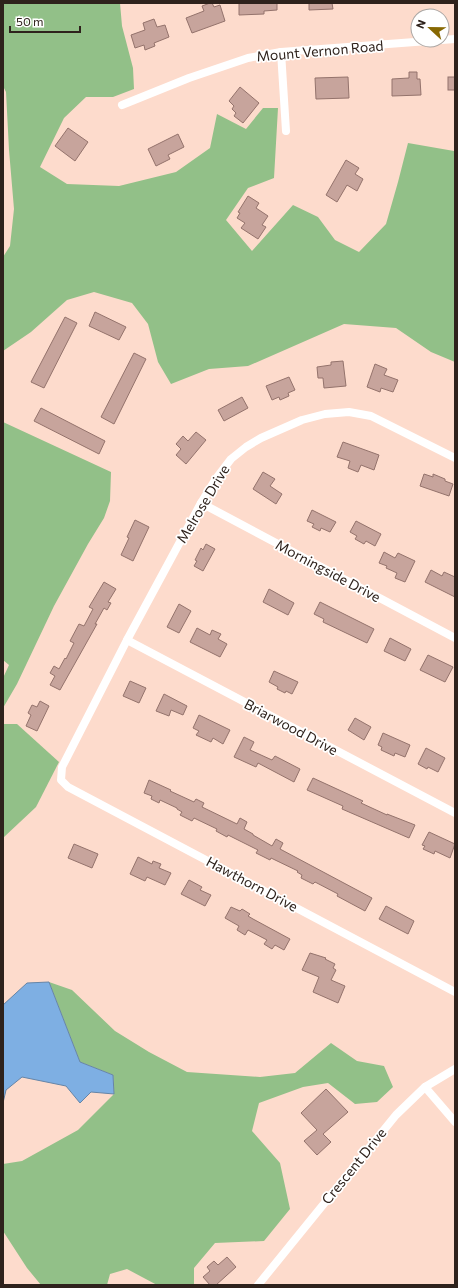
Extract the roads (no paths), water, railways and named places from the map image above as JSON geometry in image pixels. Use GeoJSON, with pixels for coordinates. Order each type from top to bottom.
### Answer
{"type":"FeatureCollection","features":[{"type":"Feature","properties":{"kind":"street","name":"Mount Vernon Road"},"geometry":{"type":"LineString","coordinates":[[122,105],[189,78],[248,58],[281,52],[455,39]]}},
{"type":"Feature","properties":{"kind":"street"},"geometry":{"type":"LineString","coordinates":[[281,52],[286,130]]}},
{"type":"Feature","properties":{"kind":"street","name":"Melrose Drive"},"geometry":{"type":"LineString","coordinates":[[62,767],[201,503],[215,480],[231,459],[246,447],[261,438],[297,422],[325,414],[349,412],[371,416],[455,458]]}},
{"type":"Feature","properties":{"kind":"street","name":"Morningside Drive"},"geometry":{"type":"LineString","coordinates":[[201,503],[455,638]]}},
{"type":"Feature","properties":{"kind":"street","name":"Briarwood Drive"},"geometry":{"type":"LineString","coordinates":[[128,640],[455,813]]}},
{"type":"Feature","properties":{"kind":"street","name":"Hawthorn Drive"},"geometry":{"type":"LineString","coordinates":[[62,767],[61,780],[68,787],[455,992]]}},
{"type":"Feature","properties":{"kind":"street","name":"Crescent Drive"},"geometry":{"type":"LineString","coordinates":[[258,1285],[396,1114],[425,1087],[455,1069]]}},
{"type":"Feature","properties":{"kind":"street"},"geometry":{"type":"LineString","coordinates":[[425,1087],[455,1122]]}},
{"type":"Feature","properties":{"kind":"water"},"geometry":{"type":"Polygon","coordinates":[[[49,982],[80,1062],[113,1075],[114,1094],[91,1092],[80,1103],[66,1086],[22,1077],[6,1090],[3,1103],[3,1005],[27,983],[49,982]]]}}]}
